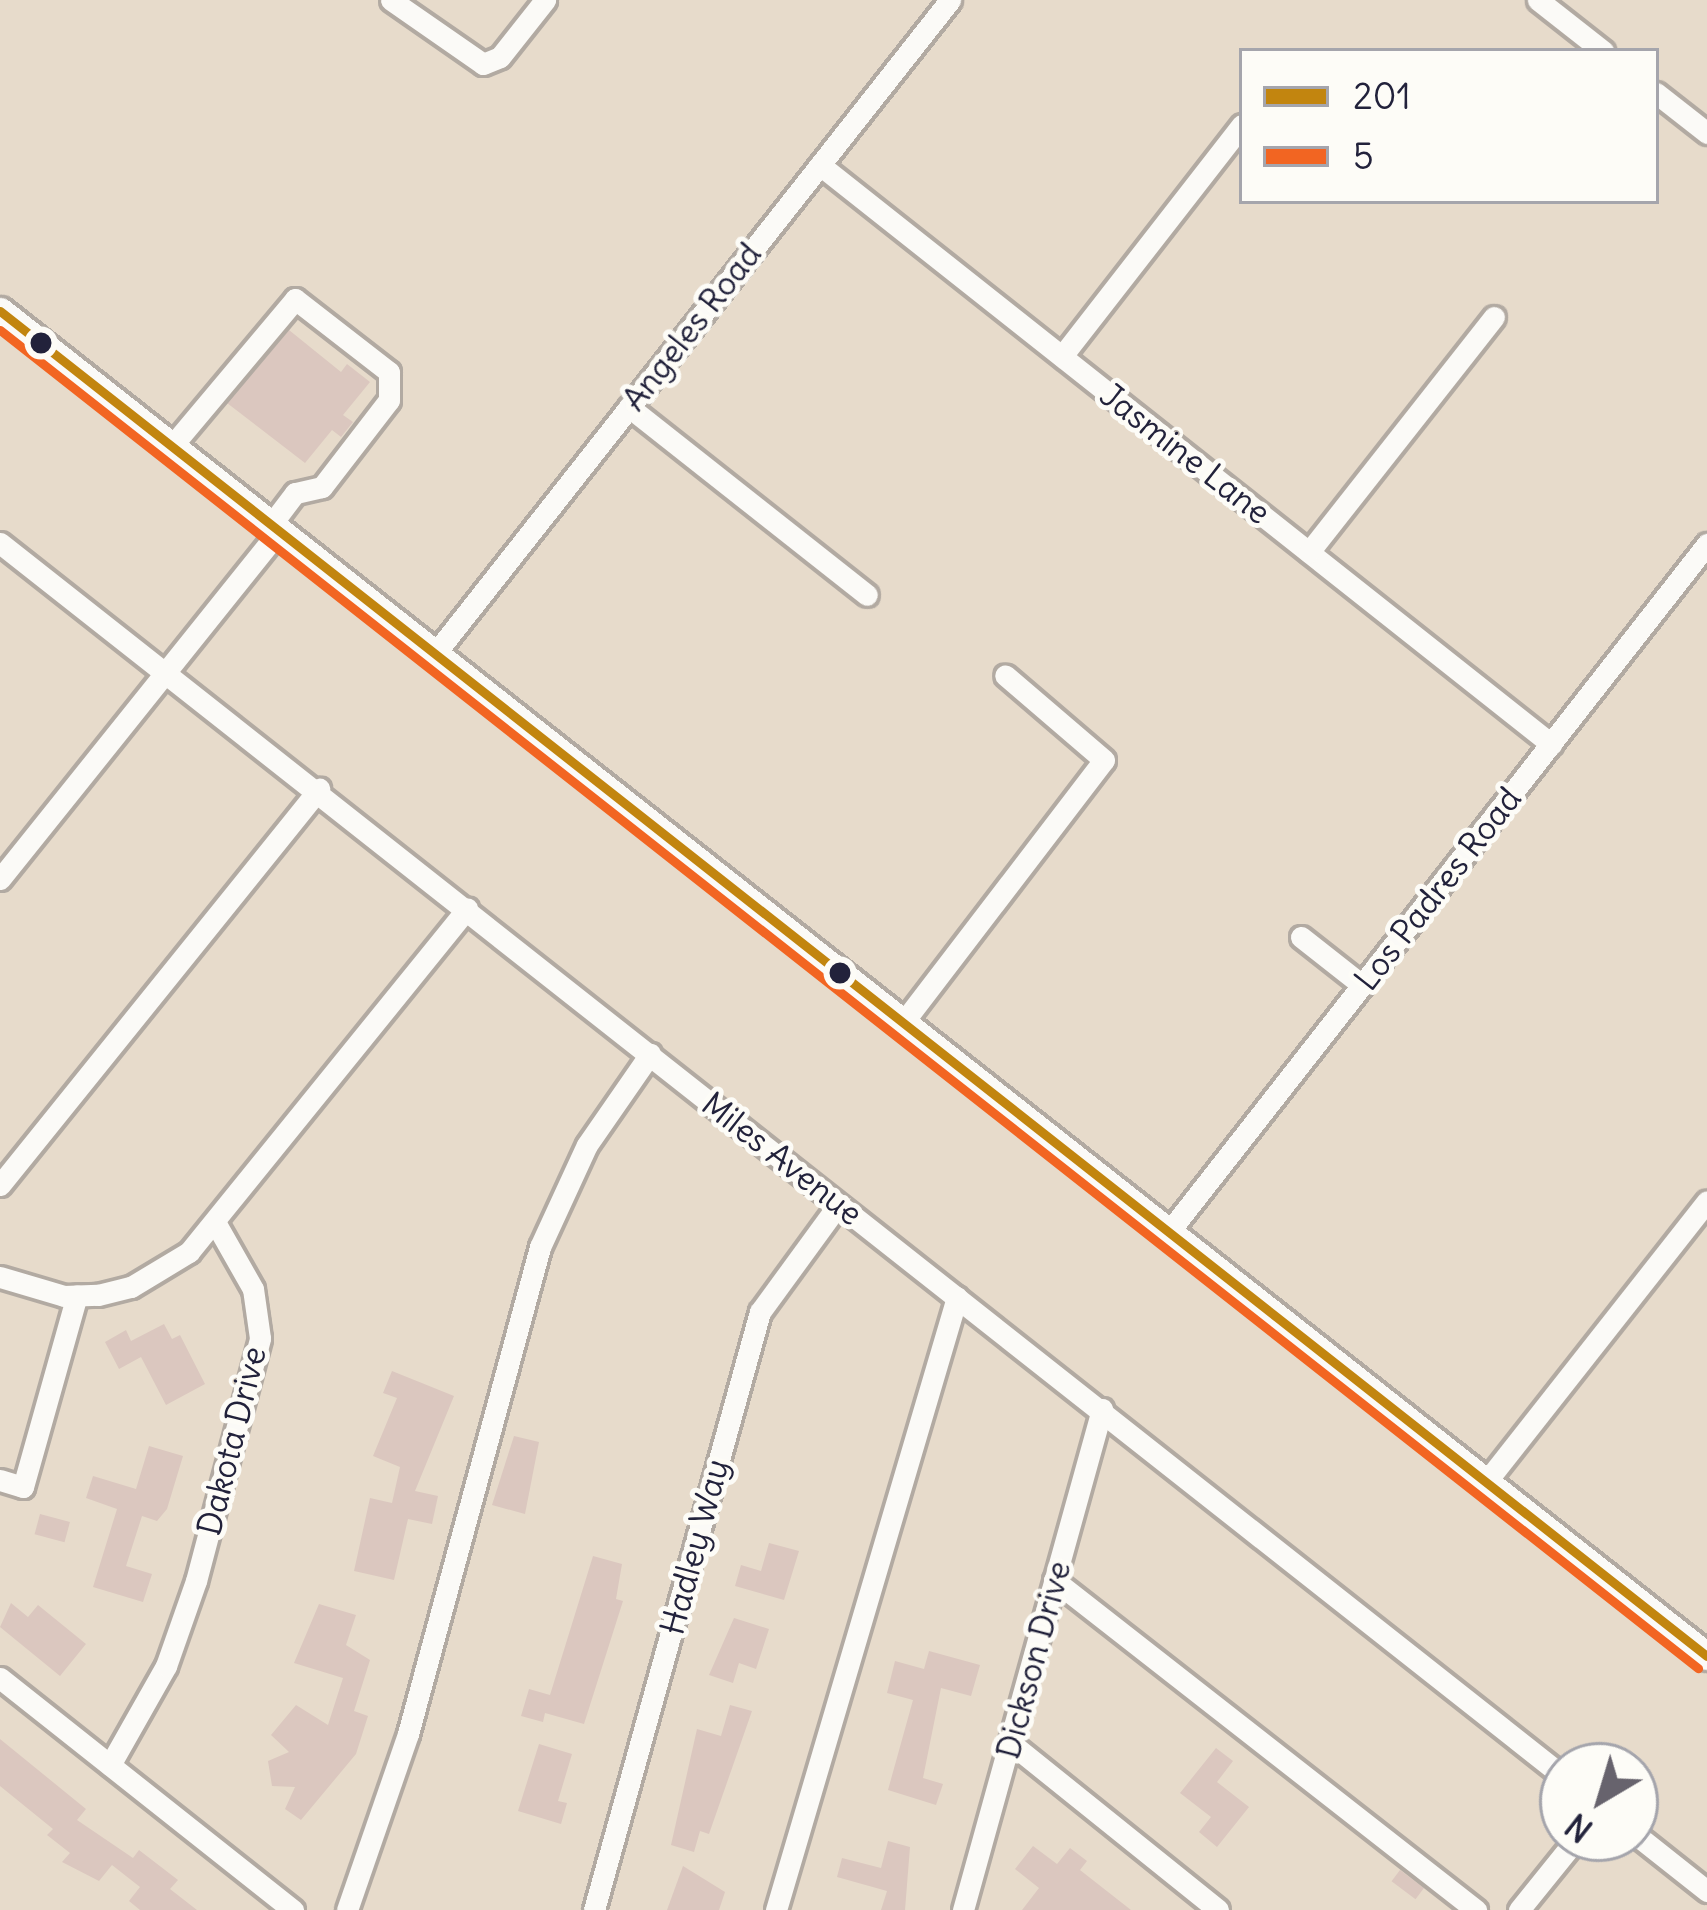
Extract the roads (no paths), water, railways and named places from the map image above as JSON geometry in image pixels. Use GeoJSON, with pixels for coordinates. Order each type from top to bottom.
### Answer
{"type":"FeatureCollection","features":[{"type":"Feature","properties":{"kind":"main road"},"geometry":{"type":"LineString","coordinates":[[0,311],[1707,1656]]}},
{"type":"Feature","properties":{"kind":"street"},"geometry":{"type":"LineString","coordinates":[[391,0],[483,64],[500,57],[545,0]]}},
{"type":"Feature","properties":{"kind":"street","name":"Angeles Road"},"geometry":{"type":"LineString","coordinates":[[434,655],[950,0]]}},
{"type":"Feature","properties":{"kind":"street"},"geometry":{"type":"LineString","coordinates":[[1538,0],[1599,48]]}},
{"type":"Feature","properties":{"kind":"street"},"geometry":{"type":"LineString","coordinates":[[1659,95],[1707,133]]}},
{"type":"Feature","properties":{"kind":"street"},"geometry":{"type":"LineString","coordinates":[[1062,356],[1239,129]]}},
{"type":"Feature","properties":{"kind":"street","name":"Jasmine Lane"},"geometry":{"type":"LineString","coordinates":[[820,165],[1551,743]]}},
{"type":"Feature","properties":{"kind":"street"},"geometry":{"type":"LineString","coordinates":[[0,879],[168,669],[296,493],[322,487],[388,400],[389,372],[295,299],[171,447]]}},
{"type":"Feature","properties":{"kind":"street"},"geometry":{"type":"LineString","coordinates":[[1309,552],[1494,317]]}},
{"type":"Feature","properties":{"kind":"street"},"geometry":{"type":"LineString","coordinates":[[629,406],[867,595]]}},
{"type":"Feature","properties":{"kind":"street","name":"Los Padres Road"},"geometry":{"type":"LineString","coordinates":[[1168,1233],[1707,544]]}},
{"type":"Feature","properties":{"kind":"street","name":"Miles Avenue"},"geometry":{"type":"LineString","coordinates":[[4,556],[168,669],[1539,1757]]}},
{"type":"Feature","properties":{"kind":"street"},"geometry":{"type":"LineString","coordinates":[[902,1024],[1104,760],[1005,675]]}},
{"type":"Feature","properties":{"kind":"street"},"geometry":{"type":"LineString","coordinates":[[0,1185],[319,788]]}},
{"type":"Feature","properties":{"kind":"street"},"geometry":{"type":"LineString","coordinates":[[0,1277],[77,1295],[131,1287],[162,1272],[214,1222],[467,909]]}},
{"type":"Feature","properties":{"kind":"street"},"geometry":{"type":"LineString","coordinates":[[1300,937],[1362,985]]}},
{"type":"Feature","properties":{"kind":"street"},"geometry":{"type":"LineString","coordinates":[[347,1910],[407,1734],[540,1247],[587,1144],[650,1054]]}},
{"type":"Feature","properties":{"kind":"street"},"geometry":{"type":"LineString","coordinates":[[1486,1482],[1707,1201]]}},
{"type":"Feature","properties":{"kind":"street","name":"Hadley Way"},"geometry":{"type":"LineString","coordinates":[[594,1910],[760,1312],[838,1205]]}},
{"type":"Feature","properties":{"kind":"street","name":"Dakota Drive"},"geometry":{"type":"LineString","coordinates":[[110,1765],[166,1666],[189,1602],[255,1360],[260,1312],[214,1222]]}},
{"type":"Feature","properties":{"kind":"street"},"geometry":{"type":"LineString","coordinates":[[0,1480],[23,1486],[77,1295]]}},
{"type":"Feature","properties":{"kind":"street"},"geometry":{"type":"LineString","coordinates":[[776,1910],[957,1297]]}},
{"type":"Feature","properties":{"kind":"street","name":"Dickson Drive"},"geometry":{"type":"LineString","coordinates":[[963,1910],[1013,1744],[1102,1408]]}},
{"type":"Feature","properties":{"kind":"street"},"geometry":{"type":"LineString","coordinates":[[1054,1580],[1476,1910]]}},
{"type":"Feature","properties":{"kind":"street"},"geometry":{"type":"LineString","coordinates":[[0,1678],[293,1910]]}},
{"type":"Feature","properties":{"kind":"street"},"geometry":{"type":"LineString","coordinates":[[1013,1744],[1219,1910]]}},
{"type":"Feature","properties":{"kind":"street"},"geometry":{"type":"LineString","coordinates":[[1659,1853],[1707,1891]]}},
{"type":"Feature","properties":{"kind":"street"},"geometry":{"type":"LineString","coordinates":[[1519,1910],[1558,1862]]}}]}
